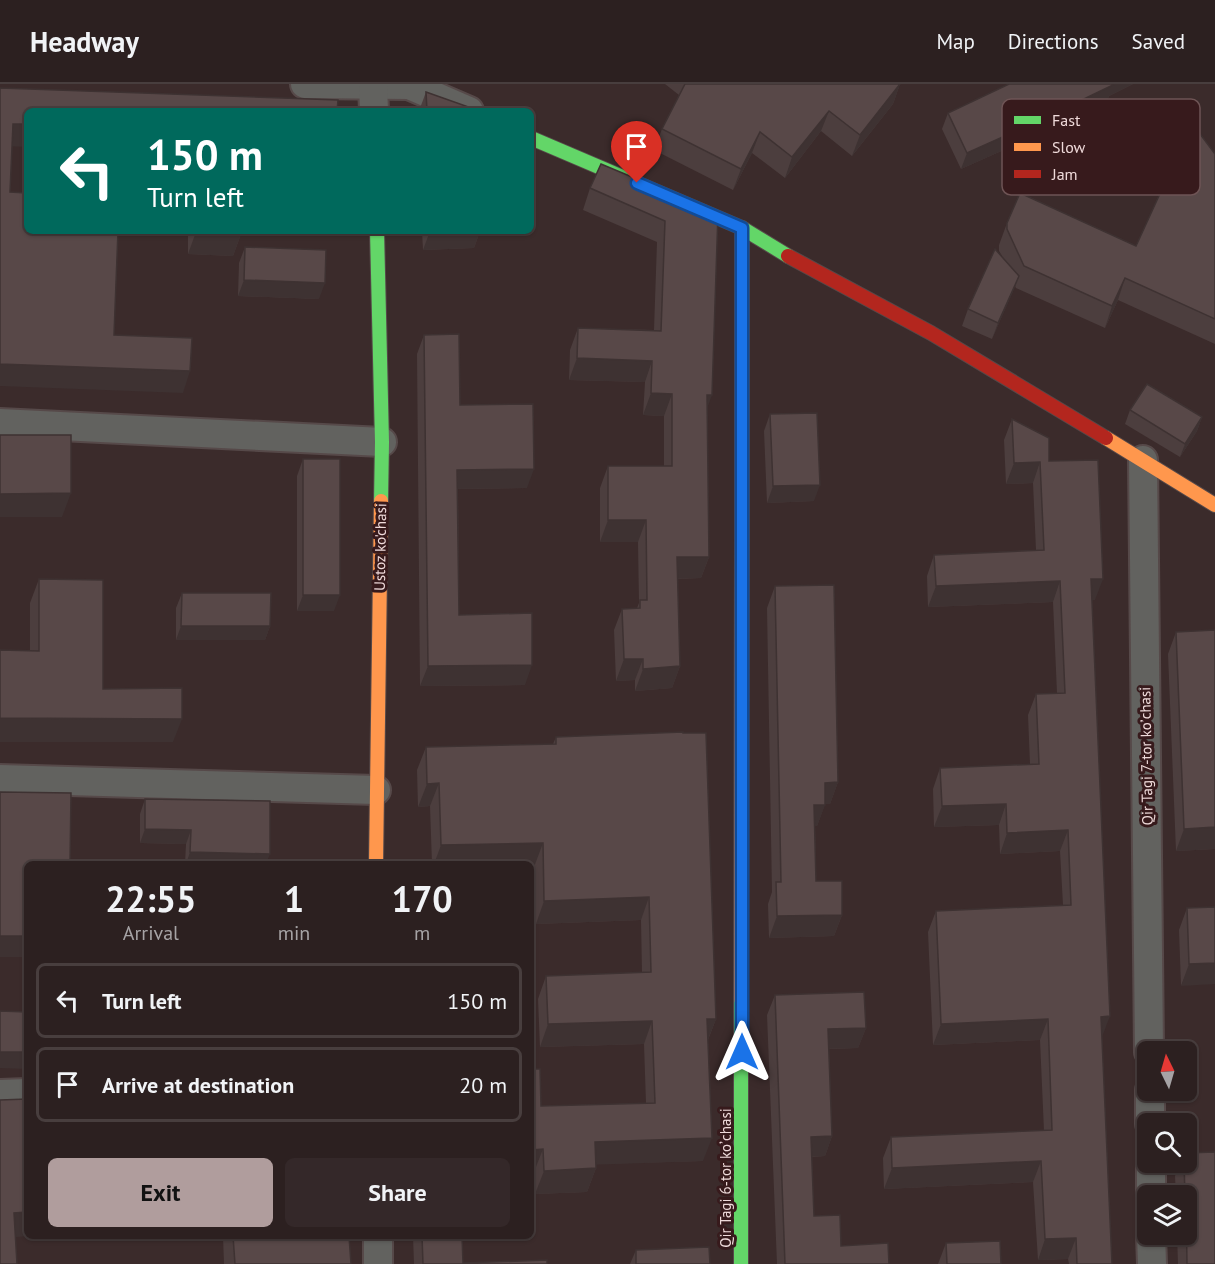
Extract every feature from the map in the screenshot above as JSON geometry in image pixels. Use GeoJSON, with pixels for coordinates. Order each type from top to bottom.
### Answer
{"type":"FeatureCollection","features":[{"type":"Feature","properties":{"kind":"street"},"geometry":{"type":"LineString","coordinates":[[305,84],[409,85],[462,108]]}},
{"type":"Feature","properties":{"kind":"street"},"geometry":{"type":"LineString","coordinates":[[373,85],[374,108]]}},
{"type":"Feature","properties":{"kind":"street"},"geometry":{"type":"LineString","coordinates":[[534,139],[742,228],[795,260],[931,333],[1215,505]]}},
{"type":"Feature","properties":{"kind":"street","name":"Qir Tagi 6-tor koʼchasi"},"geometry":{"type":"LineString","coordinates":[[741,1264],[742,228]]}},
{"type":"Feature","properties":{"kind":"street","name":"Ustoz ko'chasi"},"geometry":{"type":"LineString","coordinates":[[376,861],[382,442],[377,234]]}},
{"type":"Feature","properties":{"kind":"street"},"geometry":{"type":"LineString","coordinates":[[0,423],[382,442]]}},
{"type":"Feature","properties":{"kind":"street","name":"Qir Tagi 7-tor koʼchasi"},"geometry":{"type":"LineString","coordinates":[[1143,460],[1149,1041]]}},
{"type":"Feature","properties":{"kind":"street"},"geometry":{"type":"LineString","coordinates":[[0,779],[376,790]]}},
{"type":"Feature","properties":{"kind":"street"},"geometry":{"type":"LineString","coordinates":[[0,1094],[24,1093]]}},
{"type":"Feature","properties":{"kind":"street"},"geometry":{"type":"LineString","coordinates":[[378,1239],[378,1264]]}},
{"type":"Feature","properties":{"kind":"street"},"geometry":{"type":"LineString","coordinates":[[1151,1245],[1152,1264]]}},
{"type":"Feature","properties":{"kind":"building"},"geometry":{"type":"Polygon","coordinates":[[[685,84],[900,84],[860,135],[829,111],[792,157],[760,132],[741,169],[662,129],[685,84]]]}},
{"type":"Feature","properties":{"kind":"building"},"geometry":{"type":"Polygon","coordinates":[[[1009,84],[1113,85],[1084,99],[1002,99],[1002,137],[967,153],[948,113],[1009,84]]]}},
{"type":"Feature","properties":{"kind":"building"},"geometry":{"type":"Polygon","coordinates":[[[0,88],[338,100],[337,108],[24,108],[24,124],[13,124],[10,192],[24,193],[24,234],[118,234],[114,335],[192,338],[190,371],[0,364],[0,88]]]}},
{"type":"Feature","properties":{"kind":"building"},"geometry":{"type":"Polygon","coordinates":[[[426,92],[471,108],[427,108],[426,92]]]}},
{"type":"Feature","properties":{"kind":"building"},"geometry":{"type":"Polygon","coordinates":[[[1200,134],[1215,154],[1215,319],[1125,278],[1112,306],[1024,266],[1007,229],[1007,223],[1019,195],[1024,195],[1136,246],[1159,195],[1200,195],[1200,134]]]}},
{"type":"Feature","properties":{"kind":"building"},"geometry":{"type":"Polygon","coordinates":[[[601,164],[718,213],[712,395],[707,395],[709,557],[677,557],[680,666],[643,669],[643,659],[624,659],[622,609],[640,608],[640,600],[647,600],[646,520],[608,520],[608,466],[672,466],[672,394],[651,393],[652,361],[577,358],[578,328],[661,331],[665,221],[590,188],[601,164]]]}},
{"type":"Feature","properties":{"kind":"building"},"geometry":{"type":"Polygon","coordinates":[[[245,247],[326,250],[325,283],[244,280],[245,247]]]}},
{"type":"Feature","properties":{"kind":"building"},"geometry":{"type":"Polygon","coordinates":[[[995,249],[1019,276],[998,323],[968,309],[995,249]]]}},
{"type":"Feature","properties":{"kind":"building"},"geometry":{"type":"Polygon","coordinates":[[[459,334],[460,405],[533,404],[534,469],[457,470],[459,615],[532,613],[532,665],[428,666],[424,335],[459,334]]]}},
{"type":"Feature","properties":{"kind":"building"},"geometry":{"type":"Polygon","coordinates":[[[1147,384],[1202,417],[1185,444],[1130,410],[1147,384]]]}},
{"type":"Feature","properties":{"kind":"building"},"geometry":{"type":"Polygon","coordinates":[[[817,413],[820,485],[773,486],[770,414],[817,413]]]}},
{"type":"Feature","properties":{"kind":"building"},"geometry":{"type":"Polygon","coordinates":[[[1012,419],[1049,438],[1049,461],[1098,460],[1103,579],[1091,579],[1110,1016],[1101,1017],[1112,1264],[1077,1264],[1076,1238],[1045,1239],[1041,1161],[892,1168],[891,1137],[1052,1130],[1048,1019],[941,1024],[936,911],[1071,905],[1068,830],[1007,833],[1006,804],[942,806],[940,768],[1039,764],[1036,694],[1065,693],[1060,581],[936,586],[934,555],[1044,550],[1040,462],[1014,463],[1012,419]]]}},
{"type":"Feature","properties":{"kind":"building"},"geometry":{"type":"Polygon","coordinates":[[[0,435],[71,435],[71,493],[0,494],[0,435]]]}},
{"type":"Feature","properties":{"kind":"building"},"geometry":{"type":"Polygon","coordinates":[[[303,459],[340,459],[340,595],[303,595],[303,459]]]}},
{"type":"Feature","properties":{"kind":"building"},"geometry":{"type":"Polygon","coordinates":[[[39,579],[103,580],[103,689],[182,688],[182,719],[0,718],[0,650],[39,651],[39,579]]]}},
{"type":"Feature","properties":{"kind":"building"},"geometry":{"type":"Polygon","coordinates":[[[834,585],[838,782],[825,783],[825,805],[814,805],[816,881],[842,881],[842,915],[777,916],[776,882],[781,882],[775,586],[834,585]]]}},
{"type":"Feature","properties":{"kind":"building"},"geometry":{"type":"Polygon","coordinates":[[[182,593],[271,593],[270,626],[181,626],[182,593]]]}},
{"type":"Feature","properties":{"kind":"building"},"geometry":{"type":"Polygon","coordinates":[[[1215,630],[1215,827],[1184,829],[1176,632],[1215,630]]]}},
{"type":"Feature","properties":{"kind":"building"},"geometry":{"type":"Polygon","coordinates":[[[706,733],[716,1019],[707,1019],[712,1138],[595,1142],[596,1168],[544,1171],[543,1149],[534,1150],[534,1069],[540,1069],[541,1106],[655,1103],[652,1021],[548,1024],[546,976],[651,972],[649,897],[544,901],[543,843],[441,845],[439,783],[427,784],[426,747],[556,744],[556,737],[706,733]]]}},
{"type":"Feature","properties":{"kind":"building"},"geometry":{"type":"Polygon","coordinates":[[[0,792],[71,793],[70,861],[24,861],[24,936],[0,936],[0,792]]]}},
{"type":"Feature","properties":{"kind":"building"},"geometry":{"type":"Polygon","coordinates":[[[145,799],[270,801],[270,854],[190,852],[191,830],[145,829],[145,799]]]}},
{"type":"Feature","properties":{"kind":"building"},"geometry":{"type":"Polygon","coordinates":[[[1215,907],[1215,963],[1189,964],[1187,908],[1215,907]]]}},
{"type":"Feature","properties":{"kind":"building"},"geometry":{"type":"Polygon","coordinates":[[[864,992],[866,1028],[828,1029],[832,1136],[811,1137],[814,1216],[840,1215],[841,1246],[888,1243],[889,1264],[785,1264],[775,995],[864,992]]]}},
{"type":"Feature","properties":{"kind":"building"},"geometry":{"type":"Polygon","coordinates":[[[0,1011],[24,1012],[24,1052],[0,1052],[0,1011]]]}},
{"type":"Feature","properties":{"kind":"building"},"geometry":{"type":"Polygon","coordinates":[[[24,1099],[24,1212],[14,1213],[17,1264],[0,1264],[0,1100],[24,1099]]]}},
{"type":"Feature","properties":{"kind":"building"},"geometry":{"type":"Polygon","coordinates":[[[1215,1152],[1215,1264],[1187,1264],[1187,1245],[1197,1245],[1197,1185],[1185,1185],[1184,1173],[1197,1173],[1197,1153],[1215,1152]]]}},
{"type":"Feature","properties":{"kind":"building"},"geometry":{"type":"Polygon","coordinates":[[[233,1239],[349,1239],[351,1264],[235,1264],[233,1239]]]}},
{"type":"Feature","properties":{"kind":"building"},"geometry":{"type":"Polygon","coordinates":[[[422,1239],[462,1239],[463,1263],[547,1260],[547,1264],[423,1264],[422,1239]]]}},
{"type":"Feature","properties":{"kind":"building"},"geometry":{"type":"Polygon","coordinates":[[[1000,1241],[1001,1264],[947,1264],[946,1243],[1000,1241]]]}},
{"type":"Feature","properties":{"kind":"building"},"geometry":{"type":"Polygon","coordinates":[[[709,1247],[710,1264],[636,1264],[636,1250],[709,1247]]]}},
{"type":"Feature","properties":{"kind":"traffic: fast"},"geometry":{"type":"LineString","coordinates":[[534,139],[742,228],[788,256]]}},
{"type":"Feature","properties":{"kind":"traffic: fast"},"geometry":{"type":"LineString","coordinates":[[377,234],[382,442],[381,501]]}},
{"type":"Feature","properties":{"kind":"traffic: fast"},"geometry":{"type":"LineString","coordinates":[[741,999],[741,1264]]}},
{"type":"Feature","properties":{"kind":"traffic: slow"},"geometry":{"type":"LineString","coordinates":[[1106,438],[1215,505]]}},
{"type":"Feature","properties":{"kind":"traffic: slow"},"geometry":{"type":"LineString","coordinates":[[376,861],[381,501]]}},
{"type":"Feature","properties":{"kind":"traffic: slow"},"geometry":{"type":"LineString","coordinates":[[741,999],[742,537]]}},
{"type":"Feature","properties":{"kind":"traffic: jam"},"geometry":{"type":"LineString","coordinates":[[742,228],[742,537]]}},
{"type":"Feature","properties":{"kind":"traffic: jam"},"geometry":{"type":"LineString","coordinates":[[788,256],[931,333],[1106,438]]}},
{"type":"Feature","properties":{"kind":"route"},"geometry":{"type":"LineString","coordinates":[[637,183],[742,228],[742,1052]]}}]}
